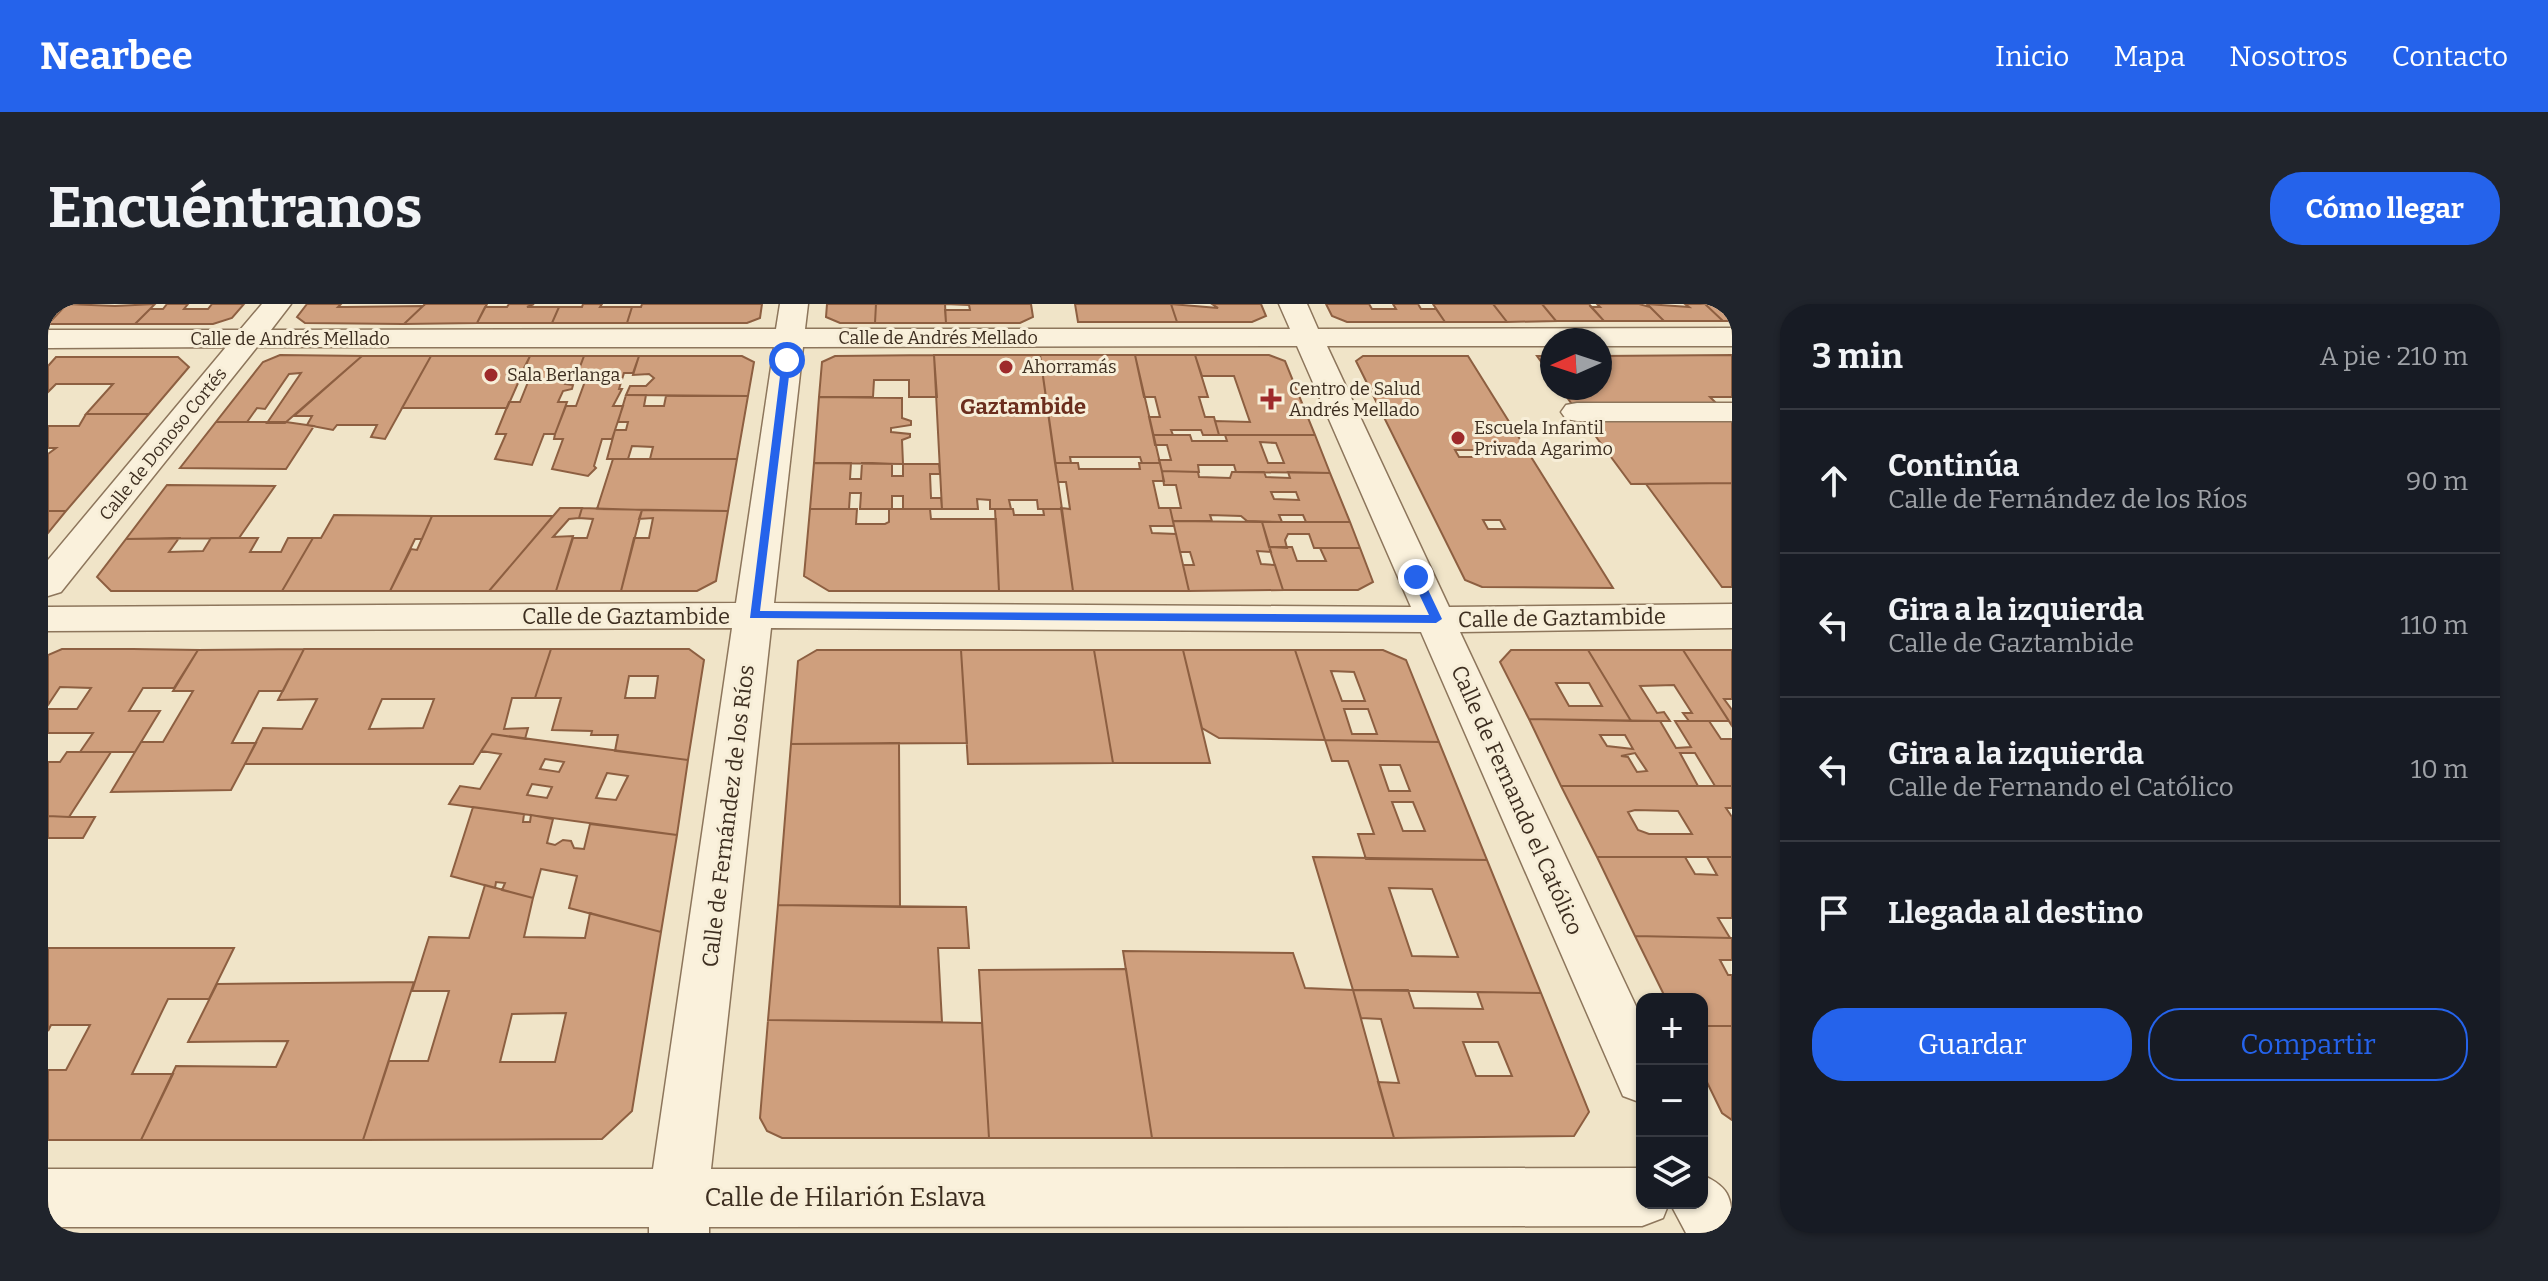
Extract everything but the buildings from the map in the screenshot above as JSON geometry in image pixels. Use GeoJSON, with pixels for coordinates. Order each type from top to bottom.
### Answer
{"type":"FeatureCollection","features":[{"type":"Feature","properties":{"kind":"street","name":"Calle de Donoso Cortés"},"geometry":{"type":"LineString","coordinates":[[48,584],[277,304]]}},
{"type":"Feature","properties":{"kind":"street","name":"Calle de Andrés Mellado"},"geometry":{"type":"LineString","coordinates":[[48,339],[250,339],[792,321],[1056,325],[1301,321],[1732,337]]}},
{"type":"Feature","properties":{"kind":"street","name":"Calle de Fernández de los Ríos"},"geometry":{"type":"LineString","coordinates":[[679,1215],[792,321]]}},
{"type":"Feature","properties":{"kind":"street","name":"Calle de Fernando el Católico"},"geometry":{"type":"LineString","coordinates":[[1301,321],[1636,1065]]}},
{"type":"Feature","properties":{"kind":"street"},"geometry":{"type":"LineString","coordinates":[[1577,412],[1732,412]]}},
{"type":"Feature","properties":{"kind":"street","name":"Calle de Gaztambide"},"geometry":{"type":"LineString","coordinates":[[48,619],[754,615],[1436,619],[1732,616]]}},
{"type":"Feature","properties":{"kind":"street","name":"Calle de Hilarión Eslava"},"geometry":{"type":"LineString","coordinates":[[48,1198],[679,1215],[1636,1197]]}},
{"type":"Feature","properties":{"kind":"street"},"geometry":{"type":"LineString","coordinates":[[1708,1197],[1732,1197]]}},
{"type":"Feature","properties":{"kind":"street"},"geometry":{"type":"LineString","coordinates":[[1704,1209],[1722,1233]]}},
{"type":"Feature","properties":{"kind":"place","name":"Ahorramás"},"geometry":{"type":"Point","coordinates":[1006,367]}},
{"type":"Feature","properties":{"kind":"place","name":"Sala Berlanga"},"geometry":{"type":"Point","coordinates":[491,375]}},
{"type":"Feature","properties":{"kind":"place","name":"Centro de Salud Andrés Mellado"},"geometry":{"type":"Point","coordinates":[1271,399]}},
{"type":"Feature","properties":{"kind":"place","name":"Escuela Infantil Privada Agarimo"},"geometry":{"type":"Point","coordinates":[1458,438]}},
{"type":"Feature","properties":{"kind":"district","name":"Gaztambide"},"geometry":{"type":"Point","coordinates":[1023,406]}},
{"type":"Feature","properties":{"kind":"route"},"geometry":{"type":"LineString","coordinates":[[787,360],[754,615],[1436,619],[1416,577]]}}]}
